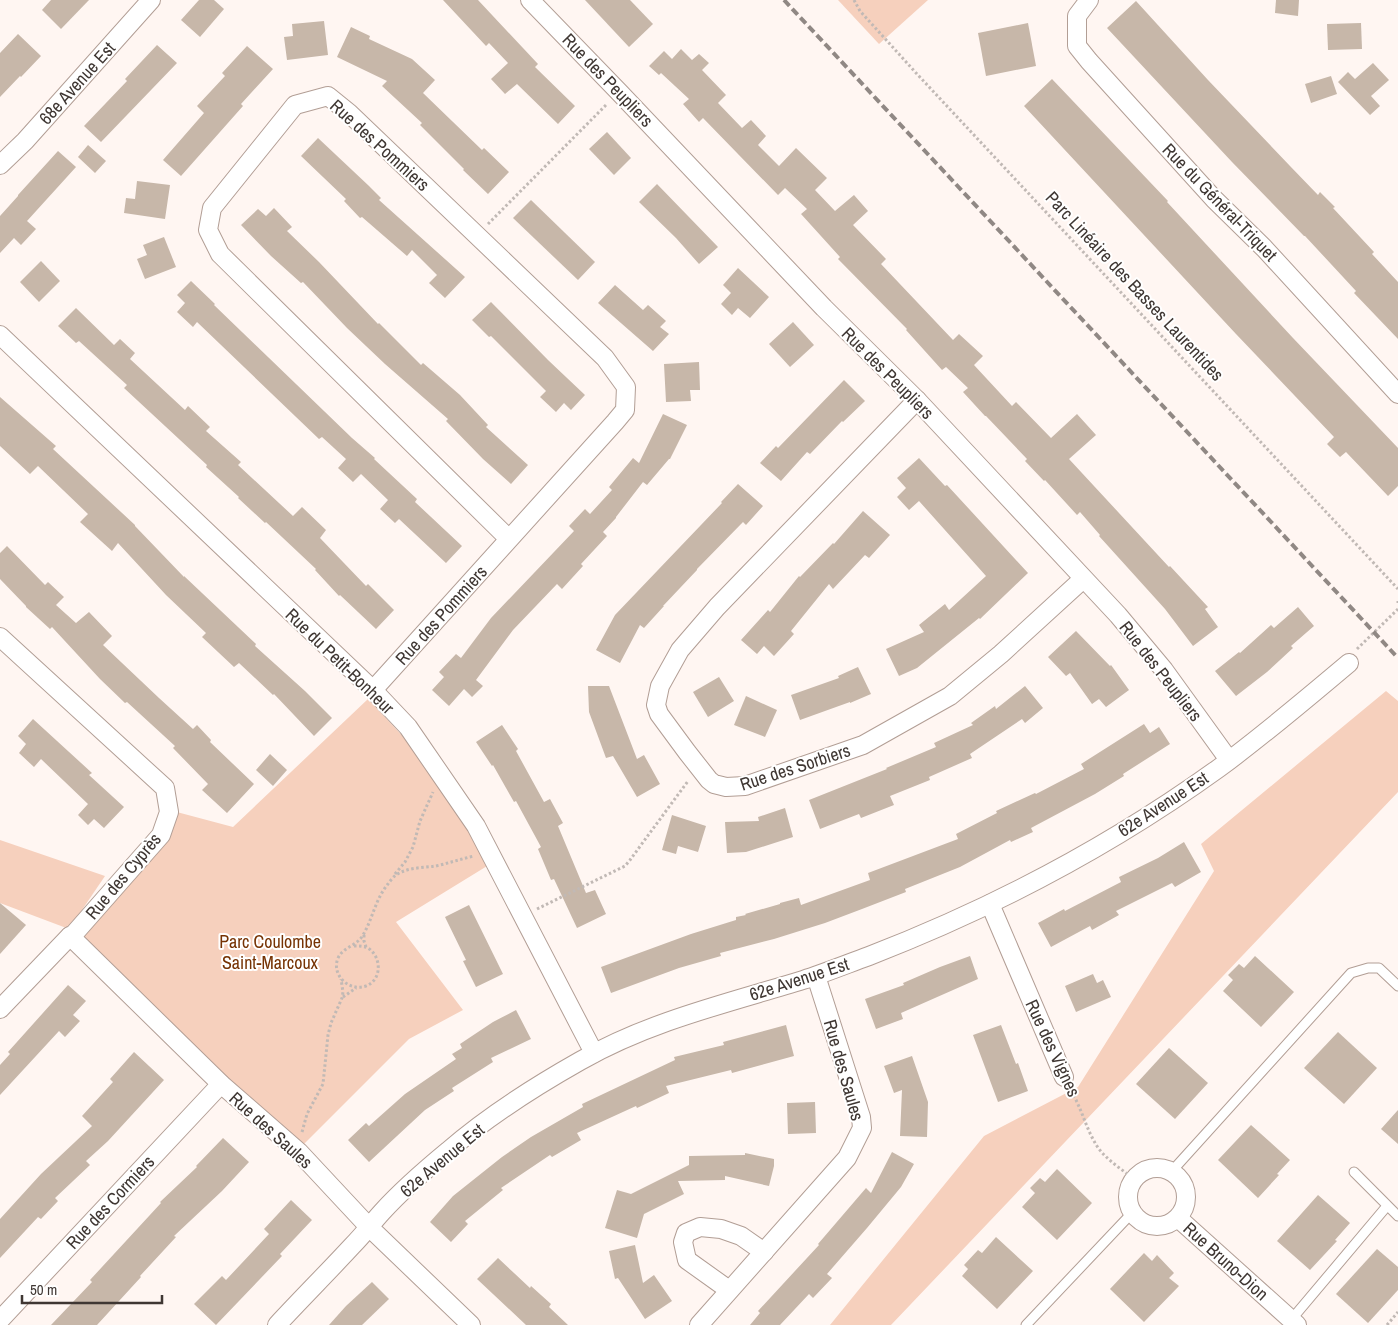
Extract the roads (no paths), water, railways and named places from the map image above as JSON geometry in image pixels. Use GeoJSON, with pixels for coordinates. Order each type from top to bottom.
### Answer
{"type":"FeatureCollection","features":[{"type":"Feature","properties":{"kind":"street","name":"68e Avenue Est"},"geometry":{"type":"LineString","coordinates":[[0,165],[25,141],[151,0]]}},
{"type":"Feature","properties":{"kind":"street","name":"Rue des Peupliers"},"geometry":{"type":"LineString","coordinates":[[530,0],[824,308],[917,400],[1118,615],[1154,657],[1230,760]]}},
{"type":"Feature","properties":{"kind":"street","name":"Rue du Général-Triquet"},"geometry":{"type":"LineString","coordinates":[[1089,0],[1077,16],[1077,46],[1214,199],[1264,248],[1398,394]]}},
{"type":"Feature","properties":{"kind":"street","name":"Rue des Pommiers"},"geometry":{"type":"LineString","coordinates":[[373,690],[626,410],[626,387],[605,358],[349,113],[328,96],[295,105],[212,208],[208,230],[220,254],[509,539]]}},
{"type":"Feature","properties":{"kind":"street","name":"Rue du Petit-Bonheur"},"geometry":{"type":"LineString","coordinates":[[0,335],[373,690],[408,727],[476,826],[594,1053]]}},
{"type":"Feature","properties":{"kind":"street","name":"Rue des Sorbiers"},"geometry":{"type":"LineString","coordinates":[[917,400],[717,607],[680,650],[660,686],[656,705],[659,714],[709,780],[714,784],[726,787],[745,786],[863,745],[950,696],[1002,654],[1084,580]]}},
{"type":"Feature","properties":{"kind":"street","name":"Rue des Cyprès"},"geometry":{"type":"LineString","coordinates":[[0,637],[166,788],[169,812],[161,835],[73,936],[70,936],[0,1009]]}},
{"type":"Feature","properties":{"kind":"street"},"geometry":{"type":"LineString","coordinates":[[0,653],[20,656]]}},
{"type":"Feature","properties":{"kind":"street","name":"62e Avenue Est"},"geometry":{"type":"LineString","coordinates":[[277,1325],[384,1210],[460,1140],[569,1067],[594,1053],[640,1032],[690,1014],[816,976],[913,938],[990,904],[1074,860],[1128,828],[1230,760],[1264,734],[1348,663]]}},
{"type":"Feature","properties":{"kind":"street","name":"Rue des Vignes"},"geometry":{"type":"LineString","coordinates":[[990,904],[1064,1077]]}},
{"type":"Feature","properties":{"kind":"street","name":"Rue des Saules"},"geometry":{"type":"LineString","coordinates":[[70,936],[220,1084],[299,1152],[369,1227],[470,1325]]}},
{"type":"Feature","properties":{"kind":"street","name":"Rue des Saules"},"geometry":{"type":"LineString","coordinates":[[699,1325],[847,1158],[862,1128],[861,1117],[816,976]]}},
{"type":"Feature","properties":{"kind":"street","name":"Rue des Cormiers"},"geometry":{"type":"LineString","coordinates":[[0,1320],[220,1084]]}},
{"type":"Feature","properties":{"kind":"street"},"geometry":{"type":"LineString","coordinates":[[1132,1213],[1128,1204],[1128,1193],[1129,1186],[1134,1179],[1147,1169],[1159,1167],[1172,1171]]}},
{"type":"Feature","properties":{"kind":"street","name":"Rue Bruno-Dion"},"geometry":{"type":"LineString","coordinates":[[1132,1213],[1146,1224],[1156,1226],[1165,1225],[1178,1218],[1186,1205],[1186,1189],[1180,1177],[1172,1171]]}},
{"type":"Feature","properties":{"kind":"street","name":"Rue Bruno-Dion"},"geometry":{"type":"LineString","coordinates":[[1178,1218],[1294,1322]]}},
{"type":"Feature","properties":{"kind":"street"},"geometry":{"type":"LineString","coordinates":[[730,1290],[687,1260],[683,1242],[686,1233],[700,1227],[720,1229],[741,1236],[764,1252]]}},
{"type":"Feature","properties":{"kind":"lane"},"geometry":{"type":"LineString","coordinates":[[1172,1171],[1351,973],[1368,968],[1379,968],[1398,986]]}},
{"type":"Feature","properties":{"kind":"lane"},"geometry":{"type":"LineString","coordinates":[[1354,1172],[1398,1216]]}},
{"type":"Feature","properties":{"kind":"lane"},"geometry":{"type":"LineString","coordinates":[[1294,1322],[1387,1206]]}},
{"type":"Feature","properties":{"kind":"lane"},"geometry":{"type":"LineString","coordinates":[[1026,1325],[1132,1213]]}},
{"type":"Feature","properties":{"kind":"railway"},"geometry":{"type":"LineString","coordinates":[[784,0],[1398,658]]}},
{"type":"Feature","properties":{"kind":"park label","name":"Parc Coulombe Saint-Marcoux"},"geometry":{"type":"Point","coordinates":[270,951]}}]}
